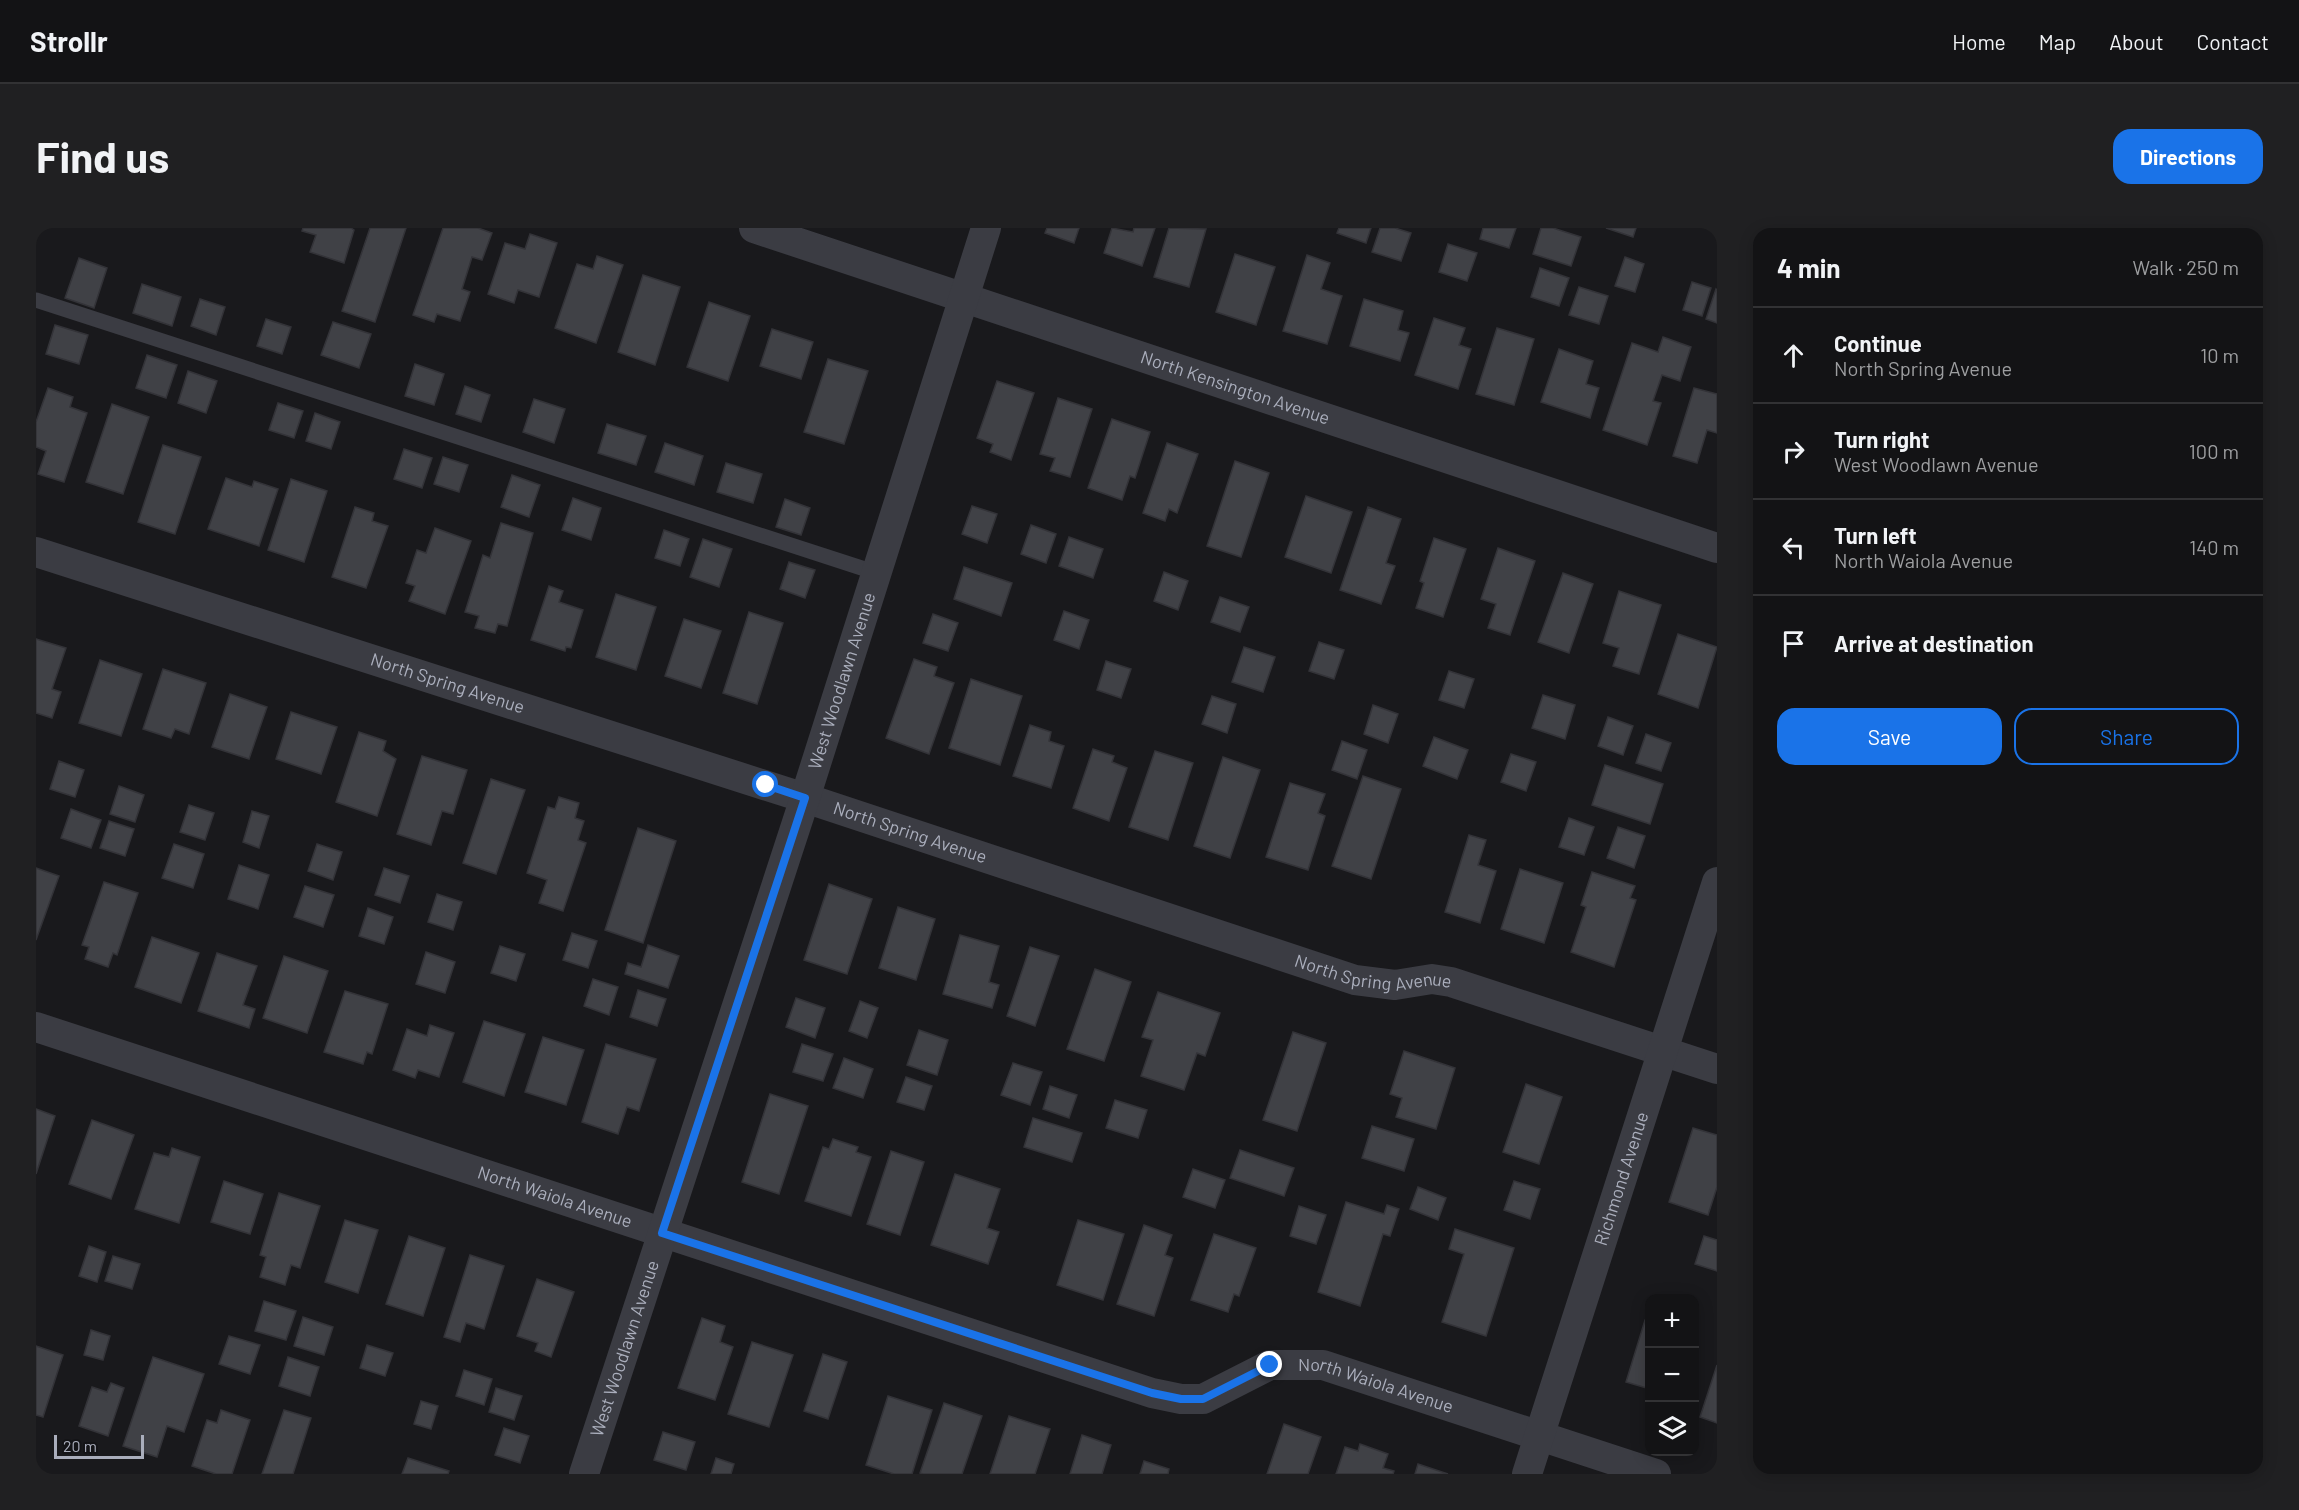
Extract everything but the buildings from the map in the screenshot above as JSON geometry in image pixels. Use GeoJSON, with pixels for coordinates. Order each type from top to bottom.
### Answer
{"type":"FeatureCollection","features":[{"type":"Feature","properties":{"kind":"street","name":"North Kensington Avenue"},"geometry":{"type":"LineString","coordinates":[[754,228],[1717,548]]}},
{"type":"Feature","properties":{"kind":"street","name":"West Woodlawn Avenue"},"geometry":{"type":"LineString","coordinates":[[584,1474],[805,798],[986,228]]}},
{"type":"Feature","properties":{"kind":"street","name":"North Spring Avenue"},"geometry":{"type":"LineString","coordinates":[[36,552],[805,798],[1355,980],[1395,986],[1432,979],[1451,982],[1717,1069]]}},
{"type":"Feature","properties":{"kind":"street","name":"Richmond Avenue"},"geometry":{"type":"LineString","coordinates":[[1527,1474],[1717,882]]}},
{"type":"Feature","properties":{"kind":"street","name":"North Waiola Avenue"},"geometry":{"type":"LineString","coordinates":[[36,1027],[1152,1393],[1181,1399],[1203,1399],[1270,1365],[1323,1365],[1656,1474]]}},
{"type":"Feature","properties":{"kind":"lane"},"geometry":{"type":"LineString","coordinates":[[36,300],[876,573]]}},
{"type":"Feature","properties":{"kind":"route"},"geometry":{"type":"LineString","coordinates":[[766,785],[805,798],[662,1233],[1152,1393],[1181,1399],[1203,1399],[1246,1375],[1270,1365]]}}]}
